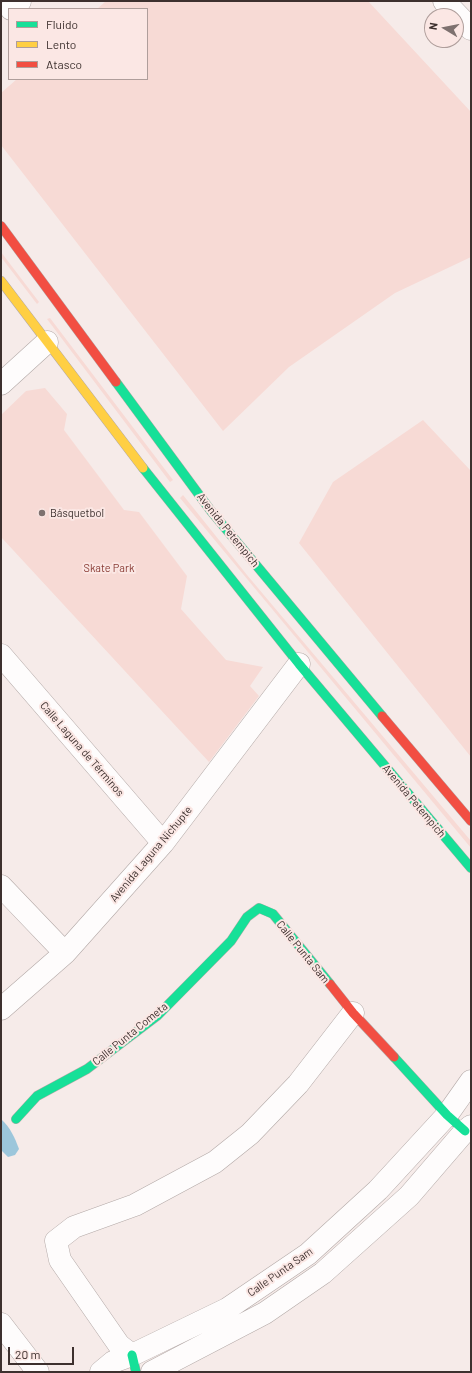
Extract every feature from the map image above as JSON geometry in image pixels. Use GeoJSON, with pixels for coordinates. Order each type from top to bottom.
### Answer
{"type":"FeatureCollection","features":[{"type":"Feature","properties":{"kind":"main road","name":"Avenida Petempich"},"geometry":{"type":"LineString","coordinates":[[1,226],[211,511],[471,822]]}},
{"type":"Feature","properties":{"kind":"main road","name":"Avenida Petempich"},"geometry":{"type":"LineString","coordinates":[[1,281],[166,499],[299,664],[471,868]]}},
{"type":"Feature","properties":{"kind":"main road","name":"Calle Punta Sam"},"geometry":{"type":"LineString","coordinates":[[248,917],[259,908],[273,914],[353,1013],[447,1115],[468,1129]]}},
{"type":"Feature","properties":{"kind":"main road","name":"Calle Punta Cometa"},"geometry":{"type":"LineString","coordinates":[[16,1119],[37,1096],[87,1069],[157,1016],[231,941],[248,917]]}},
{"type":"Feature","properties":{"kind":"street"},"geometry":{"type":"LineString","coordinates":[[12,8],[20,1]]}},
{"type":"Feature","properties":{"kind":"street"},"geometry":{"type":"LineString","coordinates":[[444,1],[471,29]]}},
{"type":"Feature","properties":{"kind":"street"},"geometry":{"type":"LineString","coordinates":[[1,384],[47,342]]}},
{"type":"Feature","properties":{"kind":"street","name":"Calle Laguna de Términos"},"geometry":{"type":"LineString","coordinates":[[3,661],[163,843]]}},
{"type":"Feature","properties":{"kind":"street","name":"Avenida Laguna Nichupte"},"geometry":{"type":"LineString","coordinates":[[1,1009],[64,954],[163,843],[299,664]]}},
{"type":"Feature","properties":{"kind":"street"},"geometry":{"type":"LineString","coordinates":[[1,886],[64,954]]}},
{"type":"Feature","properties":{"kind":"street"},"geometry":{"type":"LineString","coordinates":[[134,1363],[119,1345],[60,1260],[56,1241],[74,1227],[135,1205],[215,1162],[250,1134],[298,1084],[353,1013]]}},
{"type":"Feature","properties":{"kind":"street","name":"Calle Punta Sam"},"geometry":{"type":"LineString","coordinates":[[101,1372],[113,1362],[134,1363],[227,1308],[308,1254],[378,1190],[447,1115],[471,1081]]}},
{"type":"Feature","properties":{"kind":"street","name":"Calle Punta Sam"},"geometry":{"type":"LineString","coordinates":[[152,1372],[265,1313],[323,1273],[409,1196],[468,1129]]}},
{"type":"Feature","properties":{"kind":"street"},"geometry":{"type":"LineString","coordinates":[[1,1324],[38,1372]]}},
{"type":"Feature","properties":{"kind":"green space"},"geometry":{"type":"Polygon","coordinates":[[[106,1],[368,1],[471,112],[471,257],[395,293],[289,367],[223,431],[1,145],[1,93],[16,80],[148,80],[148,8],[98,8],[106,1]]]}},
{"type":"Feature","properties":{"kind":"green space"},"geometry":{"type":"Polygon","coordinates":[[[1,252],[39,302],[37,304],[1,257],[1,252]]]}},
{"type":"Feature","properties":{"kind":"green space"},"geometry":{"type":"Polygon","coordinates":[[[50,318],[173,480],[170,482],[47,319],[50,318]]]}},
{"type":"Feature","properties":{"kind":"green space","name":"Skate Park"},"geometry":{"type":"Polygon","coordinates":[[[45,388],[67,414],[64,430],[124,510],[139,512],[187,576],[181,609],[226,660],[263,667],[250,686],[259,696],[209,762],[1,537],[1,415],[26,391],[45,388]]]}},
{"type":"Feature","properties":{"kind":"green space"},"geometry":{"type":"Polygon","coordinates":[[[423,420],[471,471],[471,757],[299,543],[333,482],[423,420]]]}},
{"type":"Feature","properties":{"kind":"green space"},"geometry":{"type":"Polygon","coordinates":[[[183,495],[247,575],[471,841],[471,848],[180,498],[183,495]]]}},
{"type":"Feature","properties":{"kind":"water"},"geometry":{"type":"Polygon","coordinates":[[[1,1119],[12,1133],[19,1149],[15,1155],[8,1157],[1,1150],[1,1119]]]}},
{"type":"Feature","properties":{"kind":"traffic: fast"},"geometry":{"type":"LineString","coordinates":[[116,382],[211,511],[382,716]]}},
{"type":"Feature","properties":{"kind":"traffic: fast"},"geometry":{"type":"LineString","coordinates":[[143,468],[299,664],[471,868]]}},
{"type":"Feature","properties":{"kind":"traffic: fast"},"geometry":{"type":"LineString","coordinates":[[16,1119],[37,1096],[87,1069],[157,1016],[231,941],[247,917],[259,908],[273,914],[330,984]]}},
{"type":"Feature","properties":{"kind":"traffic: fast"},"geometry":{"type":"LineString","coordinates":[[394,1057],[447,1115],[465,1131]]}},
{"type":"Feature","properties":{"kind":"traffic: fast"},"geometry":{"type":"LineString","coordinates":[[132,1355],[136,1372]]}},
{"type":"Feature","properties":{"kind":"traffic: slow"},"geometry":{"type":"LineString","coordinates":[[1,281],[143,468]]}},
{"type":"Feature","properties":{"kind":"traffic: jam"},"geometry":{"type":"LineString","coordinates":[[1,226],[116,382]]}},
{"type":"Feature","properties":{"kind":"traffic: jam"},"geometry":{"type":"LineString","coordinates":[[382,716],[471,821]]}},
{"type":"Feature","properties":{"kind":"traffic: jam"},"geometry":{"type":"LineString","coordinates":[[330,984],[353,1013],[394,1057]]}},
{"type":"Feature","properties":{"kind":"place","name":"Básquetbol"},"geometry":{"type":"Point","coordinates":[42,513]}}]}
